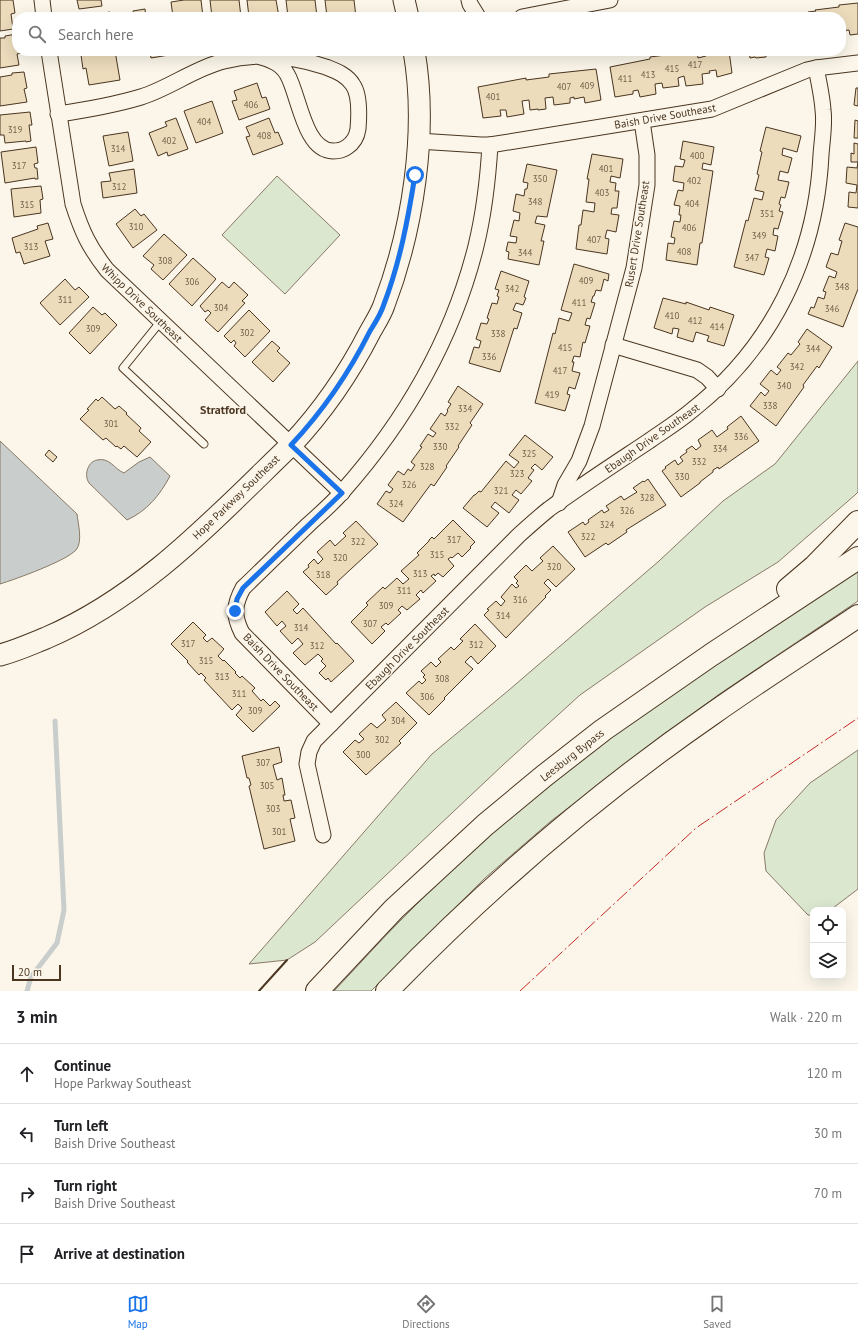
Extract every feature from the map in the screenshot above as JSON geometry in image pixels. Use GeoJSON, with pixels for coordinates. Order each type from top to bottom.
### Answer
{"type":"FeatureCollection","features":[{"type":"Feature","properties":{"kind":"highway"},"geometry":{"type":"LineString","coordinates":[[711,655],[815,566],[858,522]]}},
{"type":"Feature","properties":{"kind":"highway","name":"Leesburg Bypass"},"geometry":{"type":"LineString","coordinates":[[317,991],[394,909],[434,870],[544,776],[603,730],[711,655],[858,558]]}},
{"type":"Feature","properties":{"kind":"highway"},"geometry":{"type":"LineString","coordinates":[[387,991],[418,959],[484,898],[576,817],[711,714],[858,616]]}},
{"type":"Feature","properties":{"kind":"street"},"geometry":{"type":"LineString","coordinates":[[42,0],[43,12]]}},
{"type":"Feature","properties":{"kind":"street"},"geometry":{"type":"LineString","coordinates":[[404,0],[407,12]]}},
{"type":"Feature","properties":{"kind":"street"},"geometry":{"type":"LineString","coordinates":[[470,0],[470,4],[475,12]]}},
{"type":"Feature","properties":{"kind":"street"},"geometry":{"type":"LineString","coordinates":[[546,12],[610,0]]}},
{"type":"Feature","properties":{"kind":"street","name":"Whipp Drive Southeast"},"geometry":{"type":"LineString","coordinates":[[50,56],[73,204],[80,228],[92,249],[107,270],[291,445]]}},
{"type":"Feature","properties":{"kind":"street"},"geometry":{"type":"LineString","coordinates":[[58,114],[113,105],[143,96],[201,68],[225,60],[257,56],[283,57],[308,61],[332,70],[345,76],[353,85],[358,96],[358,131],[354,140],[347,147],[338,150],[329,151],[319,146],[311,138],[287,74],[272,60],[257,56]]}},
{"type":"Feature","properties":{"kind":"street","name":"Hope Parkway Southeast"},"geometry":{"type":"LineString","coordinates":[[0,655],[34,643],[88,618],[135,586],[184,547],[291,445],[333,394],[364,344],[384,306],[399,258],[409,212],[415,175],[418,141],[418,96],[414,56]]}},
{"type":"Feature","properties":{"kind":"street","name":"Baish Drive Southeast"},"geometry":{"type":"LineString","coordinates":[[418,141],[490,145],[712,109],[728,104],[807,70],[858,63]]}},
{"type":"Feature","properties":{"kind":"street","name":"Ebaugh Drive Southeast"},"geometry":{"type":"LineString","coordinates":[[331,724],[519,535],[559,503],[691,412],[718,388],[741,364],[762,337],[782,305],[800,263],[811,230],[818,192],[824,111],[816,68]]}},
{"type":"Feature","properties":{"kind":"street","name":"Rusert Drive Southeast"},"geometry":{"type":"LineString","coordinates":[[559,503],[565,485],[580,460],[592,426],[634,268],[644,208],[646,185],[647,156],[642,121]]}},
{"type":"Feature","properties":{"kind":"street","name":"Baish Drive Southeast"},"geometry":{"type":"LineString","coordinates":[[331,724],[242,633],[237,622],[235,611],[237,599],[243,588],[342,493],[374,455],[426,376],[444,338],[461,296],[476,247],[484,206],[490,145]]}},
{"type":"Feature","properties":{"kind":"street"},"geometry":{"type":"LineString","coordinates":[[613,345],[697,370],[718,388]]}},
{"type":"Feature","properties":{"kind":"street"},"geometry":{"type":"LineString","coordinates":[[291,445],[342,493]]}},
{"type":"Feature","properties":{"kind":"street"},"geometry":{"type":"LineString","coordinates":[[323,835],[307,764],[309,752],[314,741],[331,724]]}},
{"type":"Feature","properties":{"kind":"lane"},"geometry":{"type":"LineString","coordinates":[[161,321],[123,368],[204,444]]}},
{"type":"Feature","properties":{"kind":"green space"},"geometry":{"type":"Polygon","coordinates":[[[277,176],[340,235],[285,294],[222,235],[277,176]]]}},
{"type":"Feature","properties":{"kind":"green space"},"geometry":{"type":"Polygon","coordinates":[[[858,361],[858,492],[855,495],[778,562],[705,607],[580,695],[504,764],[315,942],[287,960],[249,964],[432,754],[659,561],[723,501],[775,464],[858,361]]]}},
{"type":"Feature","properties":{"kind":"green space"},"geometry":{"type":"Polygon","coordinates":[[[858,569],[858,601],[718,695],[551,821],[485,878],[371,991],[334,991],[432,889],[484,841],[574,765],[694,678],[858,569]]]}},
{"type":"Feature","properties":{"kind":"green space"},"geometry":{"type":"Polygon","coordinates":[[[858,750],[858,889],[834,907],[810,907],[810,915],[808,915],[766,871],[764,853],[776,820],[810,783],[858,750]]]}},
{"type":"Feature","properties":{"kind":"shaded area"},"geometry":{"type":"Polygon","coordinates":[[[0,441],[77,514],[80,537],[78,547],[71,554],[40,569],[0,584],[0,441]]]}},
{"type":"Feature","properties":{"kind":"shaded area"},"geometry":{"type":"Polygon","coordinates":[[[150,457],[170,476],[162,490],[152,502],[141,512],[127,520],[89,483],[87,479],[88,468],[97,460],[105,460],[124,473],[139,462],[150,457]]]}},
{"type":"Feature","properties":{"kind":"building"},"geometry":{"type":"Polygon","coordinates":[[[0,0],[13,0],[15,12],[12,12],[11,14],[12,29],[0,31],[0,0]]]}},
{"type":"Feature","properties":{"kind":"building"},"geometry":{"type":"Polygon","coordinates":[[[77,0],[101,0],[102,6],[79,9],[77,0]]]}},
{"type":"Feature","properties":{"kind":"building"},"geometry":{"type":"Polygon","coordinates":[[[201,0],[202,12],[172,12],[171,2],[201,0]]]}},
{"type":"Feature","properties":{"kind":"building"},"geometry":{"type":"Polygon","coordinates":[[[210,0],[239,0],[240,12],[211,12],[210,0]]]}},
{"type":"Feature","properties":{"kind":"building"},"geometry":{"type":"Polygon","coordinates":[[[247,0],[276,0],[278,12],[248,12],[247,0]]]}},
{"type":"Feature","properties":{"kind":"building"},"geometry":{"type":"Polygon","coordinates":[[[286,0],[315,0],[316,12],[287,12],[286,0]]]}},
{"type":"Feature","properties":{"kind":"building"},"geometry":{"type":"Polygon","coordinates":[[[325,0],[354,0],[355,12],[326,12],[325,0]]]}},
{"type":"Feature","properties":{"kind":"building"},"geometry":{"type":"Polygon","coordinates":[[[858,3],[858,34],[850,35],[849,30],[846,30],[846,12],[808,12],[839,7],[839,5],[858,3]]]}},
{"type":"Feature","properties":{"kind":"building"},"geometry":{"type":"Polygon","coordinates":[[[145,9],[145,12],[133,12],[145,9]]]}},
{"type":"Feature","properties":{"kind":"building"},"geometry":{"type":"Polygon","coordinates":[[[12,35],[12,56],[17,56],[19,65],[0,68],[0,38],[5,38],[5,36],[12,35]]]}},
{"type":"Feature","properties":{"kind":"building"},"geometry":{"type":"Polygon","coordinates":[[[81,56],[116,56],[120,80],[89,85],[86,68],[83,69],[81,56]]]}},
{"type":"Feature","properties":{"kind":"building"},"geometry":{"type":"Polygon","coordinates":[[[151,56],[163,56],[151,58],[151,56]]]}},
{"type":"Feature","properties":{"kind":"building"},"geometry":{"type":"Polygon","coordinates":[[[698,56],[698,58],[706,56],[730,56],[732,73],[717,77],[716,70],[709,71],[710,73],[702,74],[703,84],[686,86],[684,76],[678,78],[679,86],[663,88],[662,83],[655,84],[656,94],[640,97],[638,90],[633,91],[633,94],[615,97],[610,67],[650,59],[650,57],[698,56]]]}},
{"type":"Feature","properties":{"kind":"building"},"geometry":{"type":"Polygon","coordinates":[[[750,56],[766,56],[766,57],[750,58],[750,56]]]}},
{"type":"Feature","properties":{"kind":"building"},"geometry":{"type":"Polygon","coordinates":[[[596,69],[601,100],[585,103],[584,97],[574,99],[574,97],[570,98],[570,103],[554,105],[553,97],[545,98],[546,109],[538,110],[530,110],[529,100],[522,101],[524,114],[507,117],[506,110],[500,110],[501,116],[483,118],[478,87],[526,78],[526,80],[549,77],[549,74],[596,69]]]}},
{"type":"Feature","properties":{"kind":"building"},"geometry":{"type":"Polygon","coordinates":[[[24,72],[27,88],[24,89],[27,102],[0,106],[0,77],[12,75],[12,73],[24,72]]]}},
{"type":"Feature","properties":{"kind":"building"},"geometry":{"type":"Polygon","coordinates":[[[257,83],[262,98],[266,97],[270,109],[239,120],[232,101],[237,100],[234,91],[257,83]]]}},
{"type":"Feature","properties":{"kind":"building"},"geometry":{"type":"Polygon","coordinates":[[[856,88],[858,88],[858,106],[854,105],[856,88]]]}},
{"type":"Feature","properties":{"kind":"building"},"geometry":{"type":"Polygon","coordinates":[[[212,101],[223,133],[196,143],[184,111],[212,101]]]}},
{"type":"Feature","properties":{"kind":"building"},"geometry":{"type":"Polygon","coordinates":[[[30,112],[32,125],[29,125],[31,141],[5,143],[4,135],[0,135],[0,115],[30,112]]]}},
{"type":"Feature","properties":{"kind":"building"},"geometry":{"type":"Polygon","coordinates":[[[176,118],[188,149],[168,156],[167,152],[158,156],[149,133],[167,126],[165,122],[176,118]]]}},
{"type":"Feature","properties":{"kind":"building"},"geometry":{"type":"Polygon","coordinates":[[[269,118],[275,133],[278,132],[283,144],[253,155],[246,137],[250,136],[246,127],[269,118]]]}},
{"type":"Feature","properties":{"kind":"building"},"geometry":{"type":"Polygon","coordinates":[[[855,120],[858,121],[858,138],[854,138],[855,120]]]}},
{"type":"Feature","properties":{"kind":"building"},"geometry":{"type":"Polygon","coordinates":[[[766,127],[801,136],[797,152],[783,148],[782,155],[792,158],[788,173],[780,171],[778,180],[789,182],[785,198],[781,197],[779,204],[781,205],[779,211],[783,212],[778,229],[774,228],[773,235],[778,236],[775,251],[767,249],[765,257],[769,258],[764,275],[734,267],[746,220],[748,221],[754,198],[762,200],[764,192],[755,190],[759,175],[757,174],[762,152],[760,151],[766,127]]]}},
{"type":"Feature","properties":{"kind":"building"},"geometry":{"type":"Polygon","coordinates":[[[128,132],[133,161],[109,166],[103,136],[128,132]]]}},
{"type":"Feature","properties":{"kind":"building"},"geometry":{"type":"Polygon","coordinates":[[[683,141],[714,147],[711,165],[703,163],[702,169],[713,171],[702,243],[700,243],[697,265],[666,260],[668,243],[674,244],[675,238],[671,237],[674,221],[680,222],[681,215],[679,215],[680,206],[674,205],[678,190],[683,191],[684,183],[673,181],[675,166],[683,167],[685,160],[680,159],[683,141]]]}},
{"type":"Feature","properties":{"kind":"building"},"geometry":{"type":"Polygon","coordinates":[[[854,143],[858,144],[858,162],[851,162],[851,153],[854,154],[854,143]]]}},
{"type":"Feature","properties":{"kind":"building"},"geometry":{"type":"Polygon","coordinates":[[[36,147],[38,163],[34,164],[35,168],[37,168],[38,179],[35,178],[5,183],[1,152],[36,147]]]}},
{"type":"Feature","properties":{"kind":"building"},"geometry":{"type":"Polygon","coordinates":[[[592,154],[623,159],[620,178],[611,176],[610,182],[616,183],[615,191],[619,191],[617,208],[612,208],[611,214],[619,215],[616,232],[607,230],[605,238],[609,239],[607,254],[576,249],[579,225],[581,225],[583,210],[594,212],[595,203],[586,202],[589,179],[587,179],[592,154]]]}},
{"type":"Feature","properties":{"kind":"building"},"geometry":{"type":"Polygon","coordinates":[[[858,162],[858,208],[848,207],[849,192],[856,193],[857,185],[846,183],[847,167],[857,168],[858,162]]]}},
{"type":"Feature","properties":{"kind":"building"},"geometry":{"type":"Polygon","coordinates":[[[527,164],[557,170],[547,217],[537,216],[535,223],[545,225],[541,241],[544,241],[539,265],[508,259],[509,252],[506,251],[508,242],[516,243],[517,237],[510,236],[514,220],[519,221],[520,213],[513,211],[516,194],[524,196],[525,189],[527,189],[528,183],[523,182],[527,164]]]}},
{"type":"Feature","properties":{"kind":"building"},"geometry":{"type":"Polygon","coordinates":[[[134,169],[137,193],[103,198],[101,182],[111,181],[109,173],[134,169]]]}},
{"type":"Feature","properties":{"kind":"building"},"geometry":{"type":"Polygon","coordinates":[[[41,186],[43,199],[40,200],[41,213],[14,217],[11,189],[41,186]]]}},
{"type":"Feature","properties":{"kind":"building"},"geometry":{"type":"Polygon","coordinates":[[[135,209],[141,216],[144,214],[157,230],[133,248],[116,224],[135,209]]]}},
{"type":"Feature","properties":{"kind":"building"},"geometry":{"type":"Polygon","coordinates":[[[48,223],[53,239],[45,241],[50,256],[24,264],[20,252],[16,253],[12,238],[38,229],[37,226],[48,223]]]}},
{"type":"Feature","properties":{"kind":"building"},"geometry":{"type":"Polygon","coordinates":[[[845,223],[858,227],[858,289],[843,327],[808,314],[811,307],[814,308],[818,297],[824,299],[826,292],[823,291],[829,276],[835,278],[837,272],[826,267],[831,253],[838,255],[842,241],[839,240],[845,223]]]}},
{"type":"Feature","properties":{"kind":"building"},"geometry":{"type":"Polygon","coordinates":[[[164,234],[187,255],[163,280],[151,269],[154,265],[143,256],[164,234]]]}},
{"type":"Feature","properties":{"kind":"building"},"geometry":{"type":"Polygon","coordinates":[[[193,258],[216,279],[192,306],[169,284],[193,258]]]}},
{"type":"Feature","properties":{"kind":"building"},"geometry":{"type":"Polygon","coordinates":[[[574,264],[609,274],[608,281],[604,279],[601,291],[596,290],[591,302],[595,303],[590,319],[587,318],[585,325],[590,326],[585,343],[583,342],[580,357],[574,356],[572,362],[574,362],[572,371],[580,373],[575,389],[569,387],[567,394],[570,395],[565,411],[535,403],[553,333],[555,334],[559,318],[569,321],[572,313],[561,310],[574,264]]]}},
{"type":"Feature","properties":{"kind":"building"},"geometry":{"type":"Polygon","coordinates":[[[501,271],[529,281],[524,297],[526,298],[523,305],[516,303],[513,310],[522,313],[517,329],[514,328],[500,372],[469,363],[474,347],[479,348],[481,341],[476,339],[481,323],[487,324],[489,319],[487,318],[492,303],[497,304],[499,290],[495,289],[501,271]]]}},
{"type":"Feature","properties":{"kind":"building"},"geometry":{"type":"Polygon","coordinates":[[[65,279],[75,290],[79,287],[89,297],[60,325],[40,303],[65,279]]]}},
{"type":"Feature","properties":{"kind":"building"},"geometry":{"type":"Polygon","coordinates":[[[222,282],[229,288],[234,282],[248,295],[242,301],[245,303],[218,332],[205,320],[211,313],[208,310],[205,312],[200,306],[222,282]]]}},
{"type":"Feature","properties":{"kind":"building"},"geometry":{"type":"Polygon","coordinates":[[[663,298],[686,304],[686,302],[709,310],[710,307],[734,315],[724,346],[707,341],[709,336],[696,332],[693,342],[677,337],[679,329],[673,328],[672,334],[654,328],[663,298]]]}},
{"type":"Feature","properties":{"kind":"building"},"geometry":{"type":"Polygon","coordinates":[[[93,307],[102,315],[105,313],[117,325],[90,354],[69,333],[93,307]]]}},
{"type":"Feature","properties":{"kind":"building"},"geometry":{"type":"Polygon","coordinates":[[[249,310],[270,331],[245,357],[234,346],[236,343],[234,340],[231,343],[224,336],[249,310]]]}},
{"type":"Feature","properties":{"kind":"building"},"geometry":{"type":"Polygon","coordinates":[[[807,329],[832,347],[819,368],[817,366],[803,385],[804,387],[776,426],[750,406],[761,392],[765,396],[769,391],[760,384],[771,370],[777,375],[781,370],[777,367],[788,353],[791,355],[800,344],[798,342],[807,329]]]}},
{"type":"Feature","properties":{"kind":"building"},"geometry":{"type":"Polygon","coordinates":[[[272,341],[280,348],[277,351],[290,363],[273,382],[252,362],[272,341]]]}},
{"type":"Feature","properties":{"kind":"building"},"geometry":{"type":"Polygon","coordinates":[[[458,386],[483,404],[470,423],[472,425],[446,466],[447,467],[434,486],[431,484],[403,522],[377,504],[386,491],[390,493],[393,489],[388,485],[398,471],[404,475],[408,469],[411,471],[415,465],[411,462],[422,447],[420,446],[428,434],[433,437],[436,433],[430,429],[441,413],[445,416],[451,404],[448,402],[458,386]]]}},
{"type":"Feature","properties":{"kind":"building"},"geometry":{"type":"Polygon","coordinates":[[[102,397],[115,409],[119,406],[127,413],[126,414],[141,428],[139,431],[151,442],[137,457],[124,446],[121,449],[117,446],[116,447],[106,438],[103,440],[80,419],[89,410],[87,409],[96,399],[98,401],[102,397]]]}},
{"type":"Feature","properties":{"kind":"building"},"geometry":{"type":"Polygon","coordinates":[[[741,416],[759,441],[719,469],[718,467],[713,470],[713,472],[700,483],[681,497],[662,471],[675,460],[678,465],[683,461],[680,457],[687,452],[686,450],[692,446],[696,450],[701,446],[698,440],[712,430],[717,437],[728,429],[727,427],[741,416]]]}},
{"type":"Feature","properties":{"kind":"building"},"geometry":{"type":"Polygon","coordinates":[[[525,435],[553,457],[542,470],[535,464],[531,468],[534,470],[528,478],[532,481],[521,494],[516,490],[512,495],[519,500],[509,513],[495,502],[491,507],[499,513],[487,527],[463,508],[474,495],[479,491],[481,492],[506,461],[514,468],[519,462],[509,455],[525,435]]]}},
{"type":"Feature","properties":{"kind":"building"},"geometry":{"type":"Polygon","coordinates":[[[49,450],[57,457],[53,462],[45,455],[49,450]]]}},
{"type":"Feature","properties":{"kind":"building"},"geometry":{"type":"Polygon","coordinates":[[[648,479],[666,505],[626,530],[627,532],[608,545],[606,543],[585,557],[568,532],[583,522],[585,525],[589,522],[588,520],[602,510],[604,513],[609,510],[606,506],[621,496],[624,500],[637,492],[633,488],[648,479]]]}},
{"type":"Feature","properties":{"kind":"building"},"geometry":{"type":"Polygon","coordinates":[[[453,520],[475,542],[462,557],[458,553],[452,558],[451,557],[448,559],[454,566],[443,577],[438,573],[435,576],[434,574],[431,576],[436,581],[423,593],[421,590],[416,595],[420,599],[407,610],[402,606],[398,610],[401,613],[388,625],[386,623],[381,627],[385,631],[372,644],[351,622],[368,605],[366,603],[383,587],[385,589],[397,578],[403,584],[409,579],[401,571],[419,555],[417,553],[432,537],[434,539],[453,520]]]}},
{"type":"Feature","properties":{"kind":"building"},"geometry":{"type":"Polygon","coordinates":[[[356,521],[378,544],[337,582],[338,584],[326,595],[303,572],[309,567],[308,565],[314,559],[318,564],[323,559],[317,552],[330,540],[335,546],[346,536],[343,533],[356,521]]]}},
{"type":"Feature","properties":{"kind":"building"},"geometry":{"type":"Polygon","coordinates":[[[553,546],[575,569],[556,587],[548,579],[544,583],[551,590],[506,638],[484,615],[489,610],[487,609],[496,601],[501,606],[505,601],[501,597],[512,584],[516,588],[519,586],[516,583],[518,581],[514,577],[526,565],[532,571],[543,561],[540,558],[553,546]]]}},
{"type":"Feature","properties":{"kind":"building"},"geometry":{"type":"Polygon","coordinates":[[[287,591],[299,604],[293,610],[297,614],[303,608],[354,661],[331,682],[328,678],[326,680],[319,673],[326,666],[321,661],[323,659],[318,654],[305,665],[293,653],[303,644],[298,638],[292,644],[280,631],[286,626],[282,621],[277,626],[265,612],[287,591]]]}},
{"type":"Feature","properties":{"kind":"building"},"geometry":{"type":"Polygon","coordinates":[[[193,622],[206,635],[203,638],[207,642],[212,638],[224,649],[218,656],[236,672],[235,673],[240,678],[242,676],[255,688],[252,691],[261,701],[263,699],[270,706],[275,701],[280,706],[253,732],[236,715],[242,708],[238,704],[232,710],[204,680],[206,678],[201,673],[199,675],[187,662],[188,661],[171,644],[193,622]]]}},
{"type":"Feature","properties":{"kind":"building"},"geometry":{"type":"Polygon","coordinates":[[[475,624],[496,646],[478,664],[471,656],[465,662],[473,669],[429,715],[406,693],[419,681],[422,684],[426,680],[423,677],[425,675],[421,671],[431,662],[436,667],[441,662],[438,659],[451,647],[454,650],[463,641],[460,639],[475,624]]]}},
{"type":"Feature","properties":{"kind":"building"},"geometry":{"type":"Polygon","coordinates":[[[396,702],[417,723],[399,741],[401,743],[366,775],[343,752],[355,740],[359,743],[364,739],[359,734],[371,723],[377,728],[386,720],[382,715],[396,702]]]}},
{"type":"Feature","properties":{"kind":"building"},"geometry":{"type":"Polygon","coordinates":[[[279,747],[282,762],[273,765],[277,780],[282,778],[285,795],[283,795],[284,801],[291,800],[295,818],[290,819],[295,841],[264,849],[249,786],[251,785],[249,778],[247,778],[242,756],[279,747]]]}},
{"type":"Feature","properties":{"kind":"waterway"},"geometry":{"type":"LineString","coordinates":[[27,991],[31,977],[57,943],[64,910],[55,721]]}},
{"type":"Feature","properties":{"kind":"wall"},"geometry":{"type":"LineString","coordinates":[[259,991],[287,960]]}},
{"type":"Feature","properties":{"kind":"power"},"geometry":{"type":"LineString","coordinates":[[520,991],[696,828],[858,718]]}},
{"type":"Feature","properties":{"kind":"district","name":"Stratford"},"geometry":{"type":"Point","coordinates":[223,410]}},
{"type":"Feature","properties":{"kind":"route"},"geometry":{"type":"LineString","coordinates":[[235,611],[237,599],[243,588],[342,493],[291,445],[333,394],[364,344],[384,306],[399,258],[415,175]]}}]}
